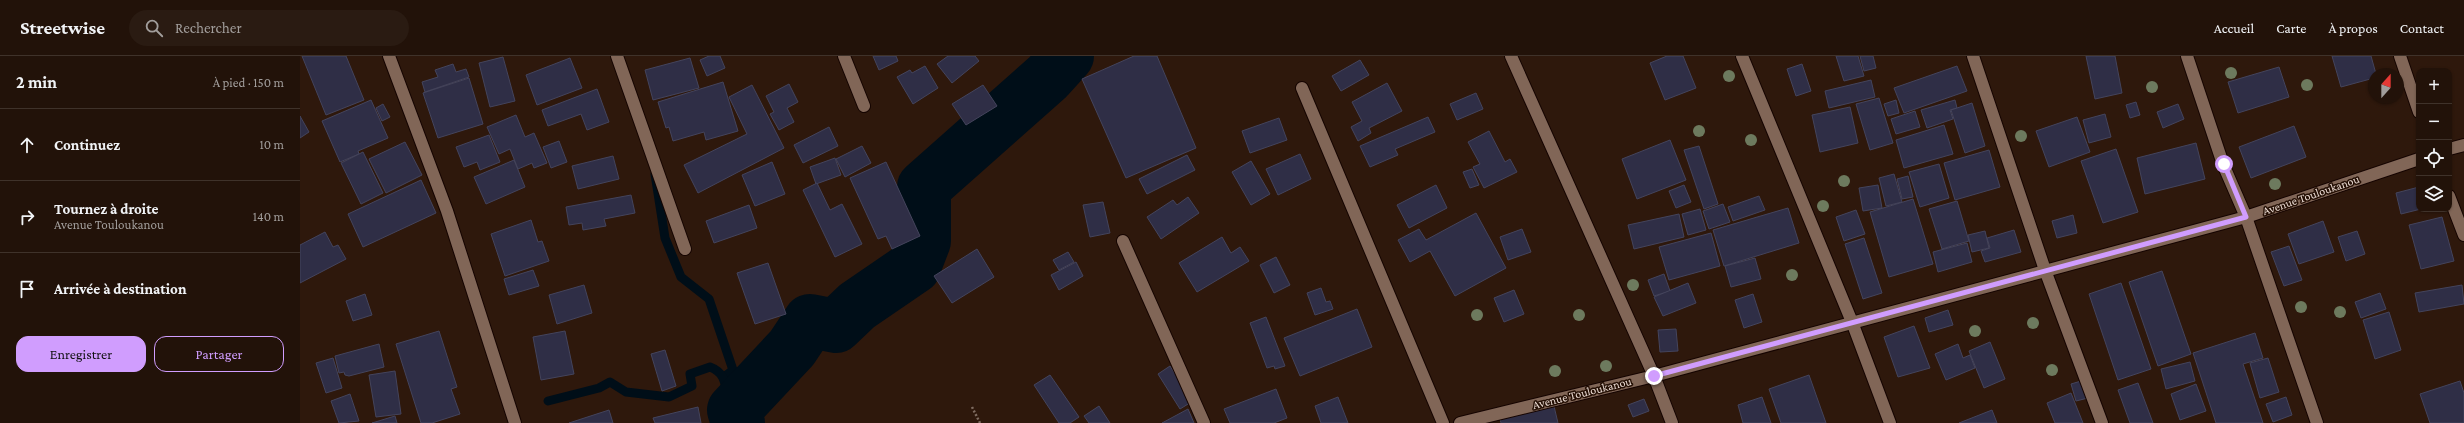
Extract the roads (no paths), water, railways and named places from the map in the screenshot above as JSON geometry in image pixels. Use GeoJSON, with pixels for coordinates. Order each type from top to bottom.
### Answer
{"type":"FeatureCollection","features":[{"type":"Feature","properties":{"kind":"street"},"geometry":{"type":"LineString","coordinates":[[389,56],[447,211],[515,423]]}},
{"type":"Feature","properties":{"kind":"street"},"geometry":{"type":"LineString","coordinates":[[617,56],[685,249]]}},
{"type":"Feature","properties":{"kind":"street"},"geometry":{"type":"LineString","coordinates":[[844,56],[864,106]]}},
{"type":"Feature","properties":{"kind":"street"},"geometry":{"type":"LineString","coordinates":[[1511,56],[1654,376],[1672,423]]}},
{"type":"Feature","properties":{"kind":"street"},"geometry":{"type":"LineString","coordinates":[[1742,56],[1852,322],[1890,423]]}},
{"type":"Feature","properties":{"kind":"street"},"geometry":{"type":"LineString","coordinates":[[1973,56],[2045,270],[2102,423]]}},
{"type":"Feature","properties":{"kind":"street"},"geometry":{"type":"LineString","coordinates":[[2187,56],[2224,164],[2246,217],[2317,423]]}},
{"type":"Feature","properties":{"kind":"street"},"geometry":{"type":"LineString","coordinates":[[2400,56],[2416,104]]}},
{"type":"Feature","properties":{"kind":"street"},"geometry":{"type":"LineString","coordinates":[[1302,88],[1443,423]]}},
{"type":"Feature","properties":{"kind":"street"},"geometry":{"type":"LineString","coordinates":[[2452,148],[2464,145]]}},
{"type":"Feature","properties":{"kind":"street","name":"Avenue Touloukanou"},"geometry":{"type":"LineString","coordinates":[[1460,423],[1654,376],[2246,217],[2416,160]]}},
{"type":"Feature","properties":{"kind":"street"},"geometry":{"type":"LineString","coordinates":[[2452,204],[2464,235]]}},
{"type":"Feature","properties":{"kind":"street"},"geometry":{"type":"LineString","coordinates":[[1123,242],[1204,423]]}},
{"type":"Feature","properties":{"kind":"waterway"},"geometry":{"type":"LineString","coordinates":[[738,423],[734,410],[792,348],[810,321],[836,326],[857,306],[914,267],[924,241],[924,187],[1048,77],[1067,56]]}},
{"type":"Feature","properties":{"kind":"waterway"},"geometry":{"type":"LineString","coordinates":[[655,174],[665,238],[681,277],[709,299],[733,370],[724,377]]}},
{"type":"Feature","properties":{"kind":"waterway"},"geometry":{"type":"LineString","coordinates":[[548,401],[599,388],[610,382],[626,392],[669,397],[692,386],[690,374],[710,367],[716,370],[723,378],[730,408],[734,410]]}}]}
